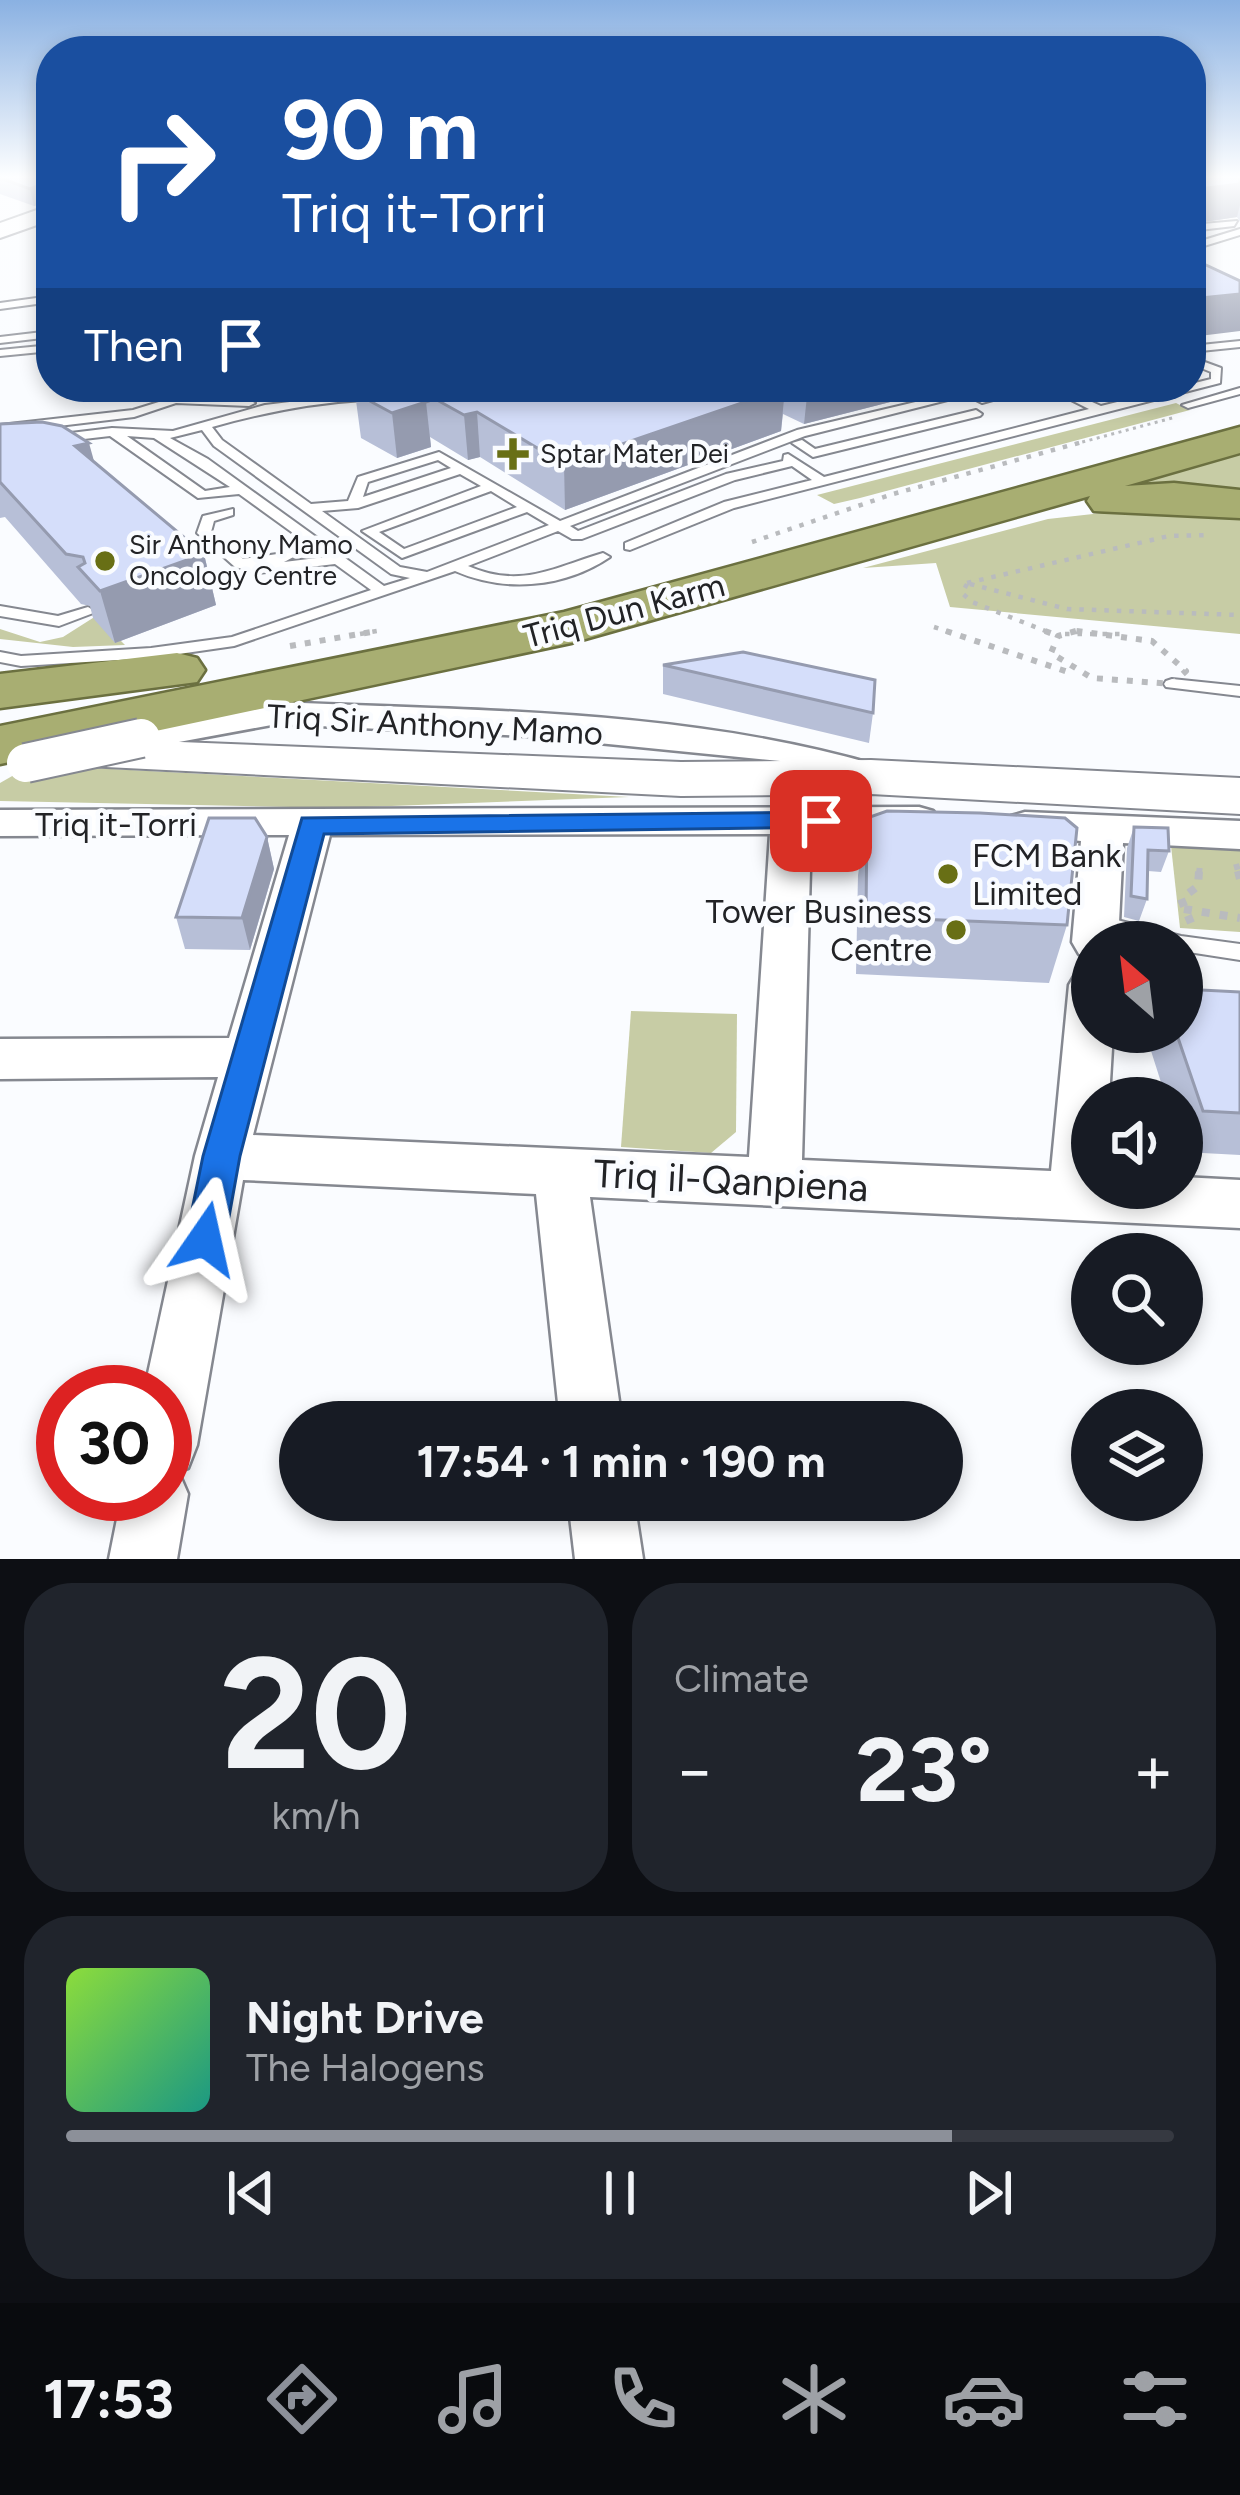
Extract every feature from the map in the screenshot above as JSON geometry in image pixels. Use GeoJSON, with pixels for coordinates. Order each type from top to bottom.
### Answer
{"type":"FeatureCollection","features":[{"type":"Feature","properties":{"kind":"highway"},"geometry":{"type":"LineString","coordinates":[[689,569],[875,502],[1240,403]]}},
{"type":"Feature","properties":{"kind":"highway","name":"Triq Dun Karm"},"geometry":{"type":"LineString","coordinates":[[8,739],[689,569],[1240,420]]}},
{"type":"Feature","properties":{"kind":"highway","name":"Triq Dun Karm"},"geometry":{"type":"LineString","coordinates":[[8,739],[127,738],[571,627],[1240,440]]}},
{"type":"Feature","properties":{"kind":"highway"},"geometry":{"type":"LineString","coordinates":[[571,627],[616,624],[911,543],[924,545],[1033,516],[1106,507],[1236,517]]}},
{"type":"Feature","properties":{"kind":"main road","name":"Triq Sir Anthony Mamo"},"geometry":{"type":"LineString","coordinates":[[127,738],[681,779],[871,777],[1240,796]]}},
{"type":"Feature","properties":{"kind":"main road"},"geometry":{"type":"LineString","coordinates":[[681,779],[930,820]]}},
{"type":"Feature","properties":{"kind":"street","name":"Triq Sir Anthony Mamo"},"geometry":{"type":"LineString","coordinates":[[127,738],[277,713],[528,725],[784,749],[871,777]]}},
{"type":"Feature","properties":{"kind":"street","name":"Triq it-Torri"},"geometry":{"type":"LineString","coordinates":[[0,824],[930,820],[1103,828],[1239,854]]}},
{"type":"Feature","properties":{"kind":"street"},"geometry":{"type":"LineString","coordinates":[[773,1183],[791,822]]}},
{"type":"Feature","properties":{"kind":"street"},"geometry":{"type":"LineString","coordinates":[[180,1365],[221,1156],[312,825]]}},
{"type":"Feature","properties":{"kind":"street"},"geometry":{"type":"LineString","coordinates":[[1097,921],[1103,828]]}},
{"type":"Feature","properties":{"kind":"street"},"geometry":{"type":"LineString","coordinates":[[0,1059],[249,1057]]}},
{"type":"Feature","properties":{"kind":"street","name":"Triq il-Qanpiena"},"geometry":{"type":"LineString","coordinates":[[221,1156],[1071,1194]]}},
{"type":"Feature","properties":{"kind":"street"},"geometry":{"type":"LineString","coordinates":[[560,1172],[588,1401]]}},
{"type":"Feature","properties":{"kind":"street","name":"Triq il-Qanpiena"},"geometry":{"type":"LineString","coordinates":[[1203,1202],[1240,1204]]}},
{"type":"Feature","properties":{"kind":"street"},"geometry":{"type":"LineString","coordinates":[[143,1559],[150,1521]]}},
{"type":"Feature","properties":{"kind":"street"},"geometry":{"type":"LineString","coordinates":[[604,1521],[609,1559]]}},
{"type":"Feature","properties":{"kind":"lane"},"geometry":{"type":"LineString","coordinates":[[0,306],[36,303]]}},
{"type":"Feature","properties":{"kind":"lane"},"geometry":{"type":"LineString","coordinates":[[0,340],[36,336]]}},
{"type":"Feature","properties":{"kind":"lane"},"geometry":{"type":"LineString","coordinates":[[1206,348],[1240,344]]}},
{"type":"Feature","properties":{"kind":"lane"},"geometry":{"type":"LineString","coordinates":[[0,351],[36,349]]}},
{"type":"Feature","properties":{"kind":"lane"},"geometry":{"type":"LineString","coordinates":[[0,367],[36,352]]}},
{"type":"Feature","properties":{"kind":"lane"},"geometry":{"type":"LineString","coordinates":[[1206,366],[1217,370],[1216,381],[1206,384]]}},
{"type":"Feature","properties":{"kind":"lane"},"geometry":{"type":"LineString","coordinates":[[1206,400],[1240,391]]}},
{"type":"Feature","properties":{"kind":"lane"},"geometry":{"type":"LineString","coordinates":[[147,402],[129,423],[204,462],[321,554],[383,592]]}},
{"type":"Feature","properties":{"kind":"lane"},"geometry":{"type":"LineString","coordinates":[[0,429],[168,402]]}},
{"type":"Feature","properties":{"kind":"lane"},"geometry":{"type":"LineString","coordinates":[[181,402],[211,413],[310,402]]}},
{"type":"Feature","properties":{"kind":"lane"},"geometry":{"type":"LineString","coordinates":[[199,402],[211,413],[218,443],[396,572],[429,577]]}},
{"type":"Feature","properties":{"kind":"lane"},"geometry":{"type":"LineString","coordinates":[[0,446],[112,432],[147,434],[211,413],[282,402]]}},
{"type":"Feature","properties":{"kind":"lane"},"geometry":{"type":"LineString","coordinates":[[804,439],[938,402]]}},
{"type":"Feature","properties":{"kind":"lane"},"geometry":{"type":"LineString","coordinates":[[0,657],[21,662],[151,653],[234,641],[429,577],[554,525],[768,447],[972,402]]}},
{"type":"Feature","properties":{"kind":"lane"},"geometry":{"type":"LineString","coordinates":[[1083,402],[1100,410]]}},
{"type":"Feature","properties":{"kind":"lane"},"geometry":{"type":"LineString","coordinates":[[630,545],[729,505],[1132,402]]}},
{"type":"Feature","properties":{"kind":"lane"},"geometry":{"type":"LineString","coordinates":[[1188,405],[1199,402]]}},
{"type":"Feature","properties":{"kind":"lane"},"geometry":{"type":"LineString","coordinates":[[959,405],[1010,434]]}},
{"type":"Feature","properties":{"kind":"lane"},"geometry":{"type":"LineString","coordinates":[[783,423],[813,453],[976,414]]}},
{"type":"Feature","properties":{"kind":"lane"},"geometry":{"type":"LineString","coordinates":[[112,432],[203,495],[239,490]]}},
{"type":"Feature","properties":{"kind":"lane"},"geometry":{"type":"LineString","coordinates":[[768,447],[823,481]]}},
{"type":"Feature","properties":{"kind":"lane"},"geometry":{"type":"LineString","coordinates":[[309,508],[353,506],[462,470],[577,536],[731,476],[794,461]]}},
{"type":"Feature","properties":{"kind":"lane"},"geometry":{"type":"LineString","coordinates":[[491,487],[369,531],[403,554],[526,508]]}},
{"type":"Feature","properties":{"kind":"lane"},"geometry":{"type":"LineString","coordinates":[[228,512],[203,524],[205,533],[236,560],[258,569],[321,554],[334,536],[325,520]]}},
{"type":"Feature","properties":{"kind":"lane"},"geometry":{"type":"LineString","coordinates":[[236,560],[290,549],[294,532]]}},
{"type":"Feature","properties":{"kind":"lane"},"geometry":{"type":"LineString","coordinates":[[454,566],[488,583],[513,585],[603,557]]}},
{"type":"Feature","properties":{"kind":"lane"},"geometry":{"type":"LineString","coordinates":[[0,610],[59,621],[88,612]]}},
{"type":"Feature","properties":{"kind":"lane"},"geometry":{"type":"LineString","coordinates":[[1172,685],[1240,691]]}},
{"type":"Feature","properties":{"kind":"lane"},"geometry":{"type":"LineString","coordinates":[[1203,946],[1240,952]]}},
{"type":"Feature","properties":{"kind":"path"},"geometry":{"type":"LineString","coordinates":[[967,583],[1236,517]]}},
{"type":"Feature","properties":{"kind":"path"},"geometry":{"type":"LineString","coordinates":[[967,583],[1021,601],[1067,609],[1240,616]]}},
{"type":"Feature","properties":{"kind":"path"},"geometry":{"type":"LineString","coordinates":[[934,627],[1089,677],[1172,685],[1186,670],[1180,659],[1142,636],[1105,631],[1058,636],[972,602],[962,593],[967,583]]}},
{"type":"Feature","properties":{"kind":"path"},"geometry":{"type":"LineString","coordinates":[[1058,636],[1051,653],[1064,667],[1089,677]]}},
{"type":"Feature","properties":{"kind":"path"},"geometry":{"type":"LineString","coordinates":[[1240,879],[1239,854],[1199,864],[1198,886],[1181,899],[1184,909],[1240,918]]}},
{"type":"Feature","properties":{"kind":"green space"},"geometry":{"type":"Polygon","coordinates":[[[1176,403],[1190,410],[834,504],[817,495],[1176,403]]]}},
{"type":"Feature","properties":{"kind":"green space"},"geometry":{"type":"Polygon","coordinates":[[[1240,448],[1240,500],[1118,495],[1058,500],[1240,448]]]}},
{"type":"Feature","properties":{"kind":"green space"},"geometry":{"type":"Polygon","coordinates":[[[1111,512],[1240,518],[1240,634],[950,607],[936,563],[863,568],[1048,519],[1111,512]]]}},
{"type":"Feature","properties":{"kind":"green space"},"geometry":{"type":"Polygon","coordinates":[[[96,616],[125,645],[73,647],[0,639],[0,629],[40,642],[63,637],[96,616]]]}},
{"type":"Feature","properties":{"kind":"green space"},"geometry":{"type":"Polygon","coordinates":[[[56,766],[629,797],[339,808],[0,801],[0,783],[21,771],[56,766]]]}},
{"type":"Feature","properties":{"kind":"green space"},"geometry":{"type":"Polygon","coordinates":[[[1171,846],[1240,847],[1240,932],[1203,930],[1203,921],[1179,921],[1171,846]]]}},
{"type":"Feature","properties":{"kind":"green space"},"geometry":{"type":"Polygon","coordinates":[[[631,1011],[737,1014],[736,1132],[711,1153],[621,1147],[631,1011]]]}},
{"type":"Feature","properties":{"kind":"building"},"geometry":{"type":"Polygon","coordinates":[[[1206,265],[1240,281],[1240,294],[1206,297],[1206,265]]]}},
{"type":"Feature","properties":{"kind":"building"},"geometry":{"type":"Polygon","coordinates":[[[372,402],[426,402],[392,413],[372,402]]]}},
{"type":"Feature","properties":{"kind":"building"},"geometry":{"type":"Polygon","coordinates":[[[441,402],[744,402],[564,464],[477,412],[464,415],[441,402]]]}},
{"type":"Feature","properties":{"kind":"building"},"geometry":{"type":"Polygon","coordinates":[[[0,424],[62,426],[89,443],[75,446],[204,554],[100,591],[78,567],[85,563],[83,557],[66,554],[0,482],[0,424]]]}},
{"type":"Feature","properties":{"kind":"building"},"geometry":{"type":"Polygon","coordinates":[[[743,652],[875,680],[873,713],[663,665],[743,652]]]}},
{"type":"Feature","properties":{"kind":"building"},"geometry":{"type":"Polygon","coordinates":[[[887,811],[1065,818],[1077,828],[1067,925],[866,917],[867,818],[887,811]]]}},
{"type":"Feature","properties":{"kind":"building"},"geometry":{"type":"Polygon","coordinates":[[[209,818],[255,818],[267,837],[242,918],[176,917],[209,818]]]}},
{"type":"Feature","properties":{"kind":"building"},"geometry":{"type":"Polygon","coordinates":[[[1134,827],[1168,828],[1169,851],[1148,850],[1147,899],[1131,896],[1134,827]]]}},
{"type":"Feature","properties":{"kind":"building"},"geometry":{"type":"Polygon","coordinates":[[[1203,990],[1240,992],[1240,1113],[1203,1111],[1203,1077],[1191,1077],[1183,1053],[1203,1053],[1203,990]]]}},
{"type":"Feature","properties":{"kind":"place","name":"Sptar Mater Dei"},"geometry":{"type":"Point","coordinates":[513,454]}},
{"type":"Feature","properties":{"kind":"place","name":"Sir Anthony Mamo Oncology Centre"},"geometry":{"type":"Point","coordinates":[105,561]}},
{"type":"Feature","properties":{"kind":"place","name":"FCM Bank Limited"},"geometry":{"type":"Point","coordinates":[948,874]}},
{"type":"Feature","properties":{"kind":"place","name":"Tower Business Centre"},"geometry":{"type":"Point","coordinates":[956,930]}},
{"type":"Feature","properties":{"kind":"route"},"geometry":{"type":"LineString","coordinates":[[205,1239],[221,1156],[312,825],[821,821]]}}]}
